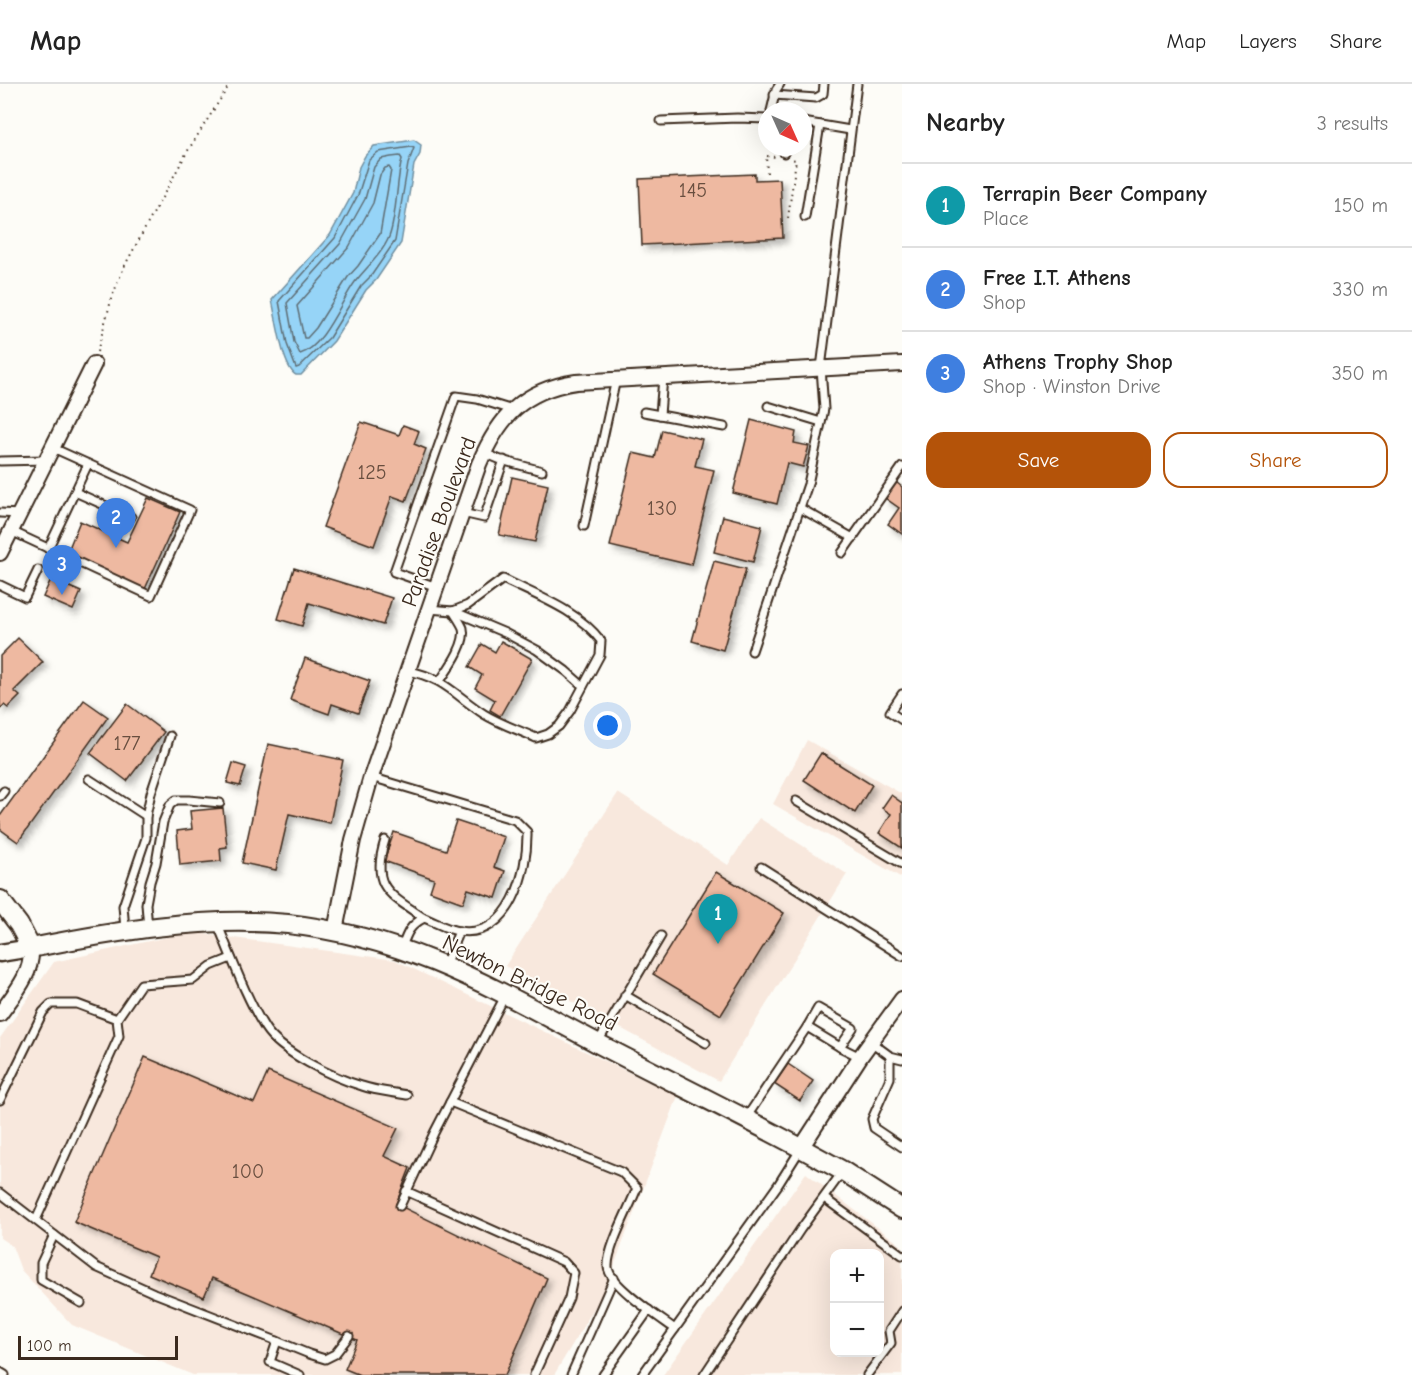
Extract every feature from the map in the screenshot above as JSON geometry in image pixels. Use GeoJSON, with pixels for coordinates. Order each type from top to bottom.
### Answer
{"type":"FeatureCollection","features":[{"type":"Feature","properties":{"kind":"main road"},"geometry":{"type":"LineString","coordinates":[[0,900],[19,925],[31,948]]}},
{"type":"Feature","properties":{"kind":"main road","name":"Newton Bridge Road"},"geometry":{"type":"LineString","coordinates":[[31,948],[147,928],[217,922],[287,924],[336,931],[402,949],[445,965],[506,994],[801,1148],[843,1171],[902,1209]]}},
{"type":"Feature","properties":{"kind":"street"},"geometry":{"type":"LineString","coordinates":[[0,552],[94,364]]}},
{"type":"Feature","properties":{"kind":"street","name":"Paradise Boulevard"},"geometry":{"type":"LineString","coordinates":[[336,931],[352,840],[371,777],[484,453],[502,421],[535,393],[555,385],[902,364]]}},
{"type":"Feature","properties":{"kind":"street"},"geometry":{"type":"LineString","coordinates":[[0,953],[31,948],[32,958],[25,977],[0,1014]]}},
{"type":"Feature","properties":{"kind":"street"},"geometry":{"type":"LineString","coordinates":[[801,1148],[860,1057],[902,999]]}},
{"type":"Feature","properties":{"kind":"lane"},"geometry":{"type":"LineString","coordinates":[[773,102],[780,84]]}},
{"type":"Feature","properties":{"kind":"lane"},"geometry":{"type":"LineString","coordinates":[[774,95],[820,98],[824,84]]}},
{"type":"Feature","properties":{"kind":"lane"},"geometry":{"type":"LineString","coordinates":[[752,651],[808,484],[824,409],[821,368],[857,84]]}},
{"type":"Feature","properties":{"kind":"lane"},"geometry":{"type":"LineString","coordinates":[[661,121],[758,119]]}},
{"type":"Feature","properties":{"kind":"lane"},"geometry":{"type":"LineString","coordinates":[[812,123],[850,130]]}},
{"type":"Feature","properties":{"kind":"lane"},"geometry":{"type":"LineString","coordinates":[[805,217],[820,124]]}},
{"type":"Feature","properties":{"kind":"lane"},"geometry":{"type":"LineString","coordinates":[[660,415],[663,377]]}},
{"type":"Feature","properties":{"kind":"lane"},"geometry":{"type":"LineString","coordinates":[[584,526],[616,380]]}},
{"type":"Feature","properties":{"kind":"lane"},"geometry":{"type":"LineString","coordinates":[[437,587],[394,572],[456,396],[477,399],[513,410]]}},
{"type":"Feature","properties":{"kind":"lane"},"geometry":{"type":"LineString","coordinates":[[768,406],[821,422]]}},
{"type":"Feature","properties":{"kind":"lane"},"geometry":{"type":"LineString","coordinates":[[644,412],[724,427]]}},
{"type":"Feature","properties":{"kind":"lane"},"geometry":{"type":"LineString","coordinates":[[484,453],[542,471]]}},
{"type":"Feature","properties":{"kind":"lane"},"geometry":{"type":"LineString","coordinates":[[0,461],[50,454],[88,464],[190,510],[151,596],[11,530]]}},
{"type":"Feature","properties":{"kind":"lane"},"geometry":{"type":"LineString","coordinates":[[462,513],[484,518],[504,460]]}},
{"type":"Feature","properties":{"kind":"lane"},"geometry":{"type":"LineString","coordinates":[[48,549],[88,464]]}},
{"type":"Feature","properties":{"kind":"lane"},"geometry":{"type":"LineString","coordinates":[[842,553],[902,467]]}},
{"type":"Feature","properties":{"kind":"lane"},"geometry":{"type":"LineString","coordinates":[[75,492],[131,517]]}},
{"type":"Feature","properties":{"kind":"lane"},"geometry":{"type":"LineString","coordinates":[[800,508],[853,538]]}},
{"type":"Feature","properties":{"kind":"lane"},"geometry":{"type":"LineString","coordinates":[[0,513],[20,514]]}},
{"type":"Feature","properties":{"kind":"lane"},"geometry":{"type":"LineString","coordinates":[[0,585],[25,597],[38,570]]}},
{"type":"Feature","properties":{"kind":"lane"},"geometry":{"type":"LineString","coordinates":[[408,671],[425,674],[440,681],[486,716],[536,738],[548,734],[559,726],[570,711],[600,655],[601,641],[592,629],[578,618],[503,579],[468,605],[453,611]]}},
{"type":"Feature","properties":{"kind":"lane"},"geometry":{"type":"LineString","coordinates":[[429,609],[453,611],[505,633],[537,650],[583,686]]}},
{"type":"Feature","properties":{"kind":"lane"},"geometry":{"type":"LineString","coordinates":[[440,681],[458,652],[463,636],[463,629],[453,611]]}},
{"type":"Feature","properties":{"kind":"lane"},"geometry":{"type":"LineString","coordinates":[[902,694],[890,712],[902,720]]}},
{"type":"Feature","properties":{"kind":"lane"},"geometry":{"type":"LineString","coordinates":[[126,931],[123,906],[146,838],[146,816],[151,793],[170,736]]}},
{"type":"Feature","properties":{"kind":"lane"},"geometry":{"type":"LineString","coordinates":[[371,777],[515,820],[526,832],[524,872],[508,908],[492,925],[481,931],[459,931],[424,918],[387,890],[379,877],[380,855],[385,840]]}},
{"type":"Feature","properties":{"kind":"lane"},"geometry":{"type":"LineString","coordinates":[[89,779],[146,816]]}},
{"type":"Feature","properties":{"kind":"lane"},"geometry":{"type":"LineString","coordinates":[[147,928],[146,904],[150,882],[156,864],[163,822],[170,805],[176,800],[220,803]]}},
{"type":"Feature","properties":{"kind":"lane"},"geometry":{"type":"LineString","coordinates":[[796,801],[902,864]]}},
{"type":"Feature","properties":{"kind":"lane"},"geometry":{"type":"LineString","coordinates":[[761,867],[902,956]]}},
{"type":"Feature","properties":{"kind":"lane"},"geometry":{"type":"LineString","coordinates":[[402,949],[407,932],[413,923],[424,918]]}},
{"type":"Feature","properties":{"kind":"lane"},"geometry":{"type":"LineString","coordinates":[[217,922],[231,958],[265,1029],[280,1045],[314,1066],[362,1086],[407,1095]]}},
{"type":"Feature","properties":{"kind":"lane"},"geometry":{"type":"LineString","coordinates":[[445,965],[459,931]]}},
{"type":"Feature","properties":{"kind":"lane"},"geometry":{"type":"LineString","coordinates":[[597,1043],[661,936]]}},
{"type":"Feature","properties":{"kind":"lane"},"geometry":{"type":"LineString","coordinates":[[36,1220],[119,1036],[117,1019],[141,984],[193,980],[211,966],[231,958]]}},
{"type":"Feature","properties":{"kind":"lane"},"geometry":{"type":"LineString","coordinates":[[400,1206],[506,994]]}},
{"type":"Feature","properties":{"kind":"lane"},"geometry":{"type":"LineString","coordinates":[[625,995],[706,1043]]}},
{"type":"Feature","properties":{"kind":"lane"},"geometry":{"type":"LineString","coordinates":[[0,1100],[43,1012],[51,1004],[77,1004],[117,1019]]}},
{"type":"Feature","properties":{"kind":"lane"},"geometry":{"type":"LineString","coordinates":[[746,1119],[819,1008],[853,1028],[840,1047]]}},
{"type":"Feature","properties":{"kind":"lane"},"geometry":{"type":"LineString","coordinates":[[807,1027],[860,1057]]}},
{"type":"Feature","properties":{"kind":"lane"},"geometry":{"type":"LineString","coordinates":[[871,1042],[890,1056],[902,1059]]}},
{"type":"Feature","properties":{"kind":"lane"},"geometry":{"type":"LineString","coordinates":[[890,1056],[890,1078],[873,1119],[874,1128],[902,1147]]}},
{"type":"Feature","properties":{"kind":"lane"},"geometry":{"type":"LineString","coordinates":[[450,1102],[621,1172],[637,1188],[617,1233],[608,1265],[610,1275],[637,1302],[675,1329]]}},
{"type":"Feature","properties":{"kind":"lane"},"geometry":{"type":"LineString","coordinates":[[642,1375],[778,1185],[801,1148]]}},
{"type":"Feature","properties":{"kind":"lane"},"geometry":{"type":"LineString","coordinates":[[704,1375],[843,1171]]}},
{"type":"Feature","properties":{"kind":"lane"},"geometry":{"type":"LineString","coordinates":[[406,1191],[564,1262],[574,1273],[568,1298],[534,1375]]}},
{"type":"Feature","properties":{"kind":"lane"},"geometry":{"type":"LineString","coordinates":[[0,1193],[96,1267],[154,1293],[325,1359],[335,1354],[349,1336]]}},
{"type":"Feature","properties":{"kind":"lane"},"geometry":{"type":"LineString","coordinates":[[824,1198],[902,1255]]}},
{"type":"Feature","properties":{"kind":"lane"},"geometry":{"type":"LineString","coordinates":[[54,1235],[41,1263],[41,1280],[81,1303]]}},
{"type":"Feature","properties":{"kind":"lane"},"geometry":{"type":"LineString","coordinates":[[571,1375],[614,1278]]}},
{"type":"Feature","properties":{"kind":"lane"},"geometry":{"type":"LineString","coordinates":[[603,1375],[649,1310]]}},
{"type":"Feature","properties":{"kind":"lane"},"geometry":{"type":"LineString","coordinates":[[867,1375],[891,1343],[889,1331],[902,1311]]}},
{"type":"Feature","properties":{"kind":"lane"},"geometry":{"type":"LineString","coordinates":[[278,1341],[270,1362],[300,1375]]}},
{"type":"Feature","properties":{"kind":"lane"},"geometry":{"type":"LineString","coordinates":[[0,1372],[5,1375]]}},
{"type":"Feature","properties":{"kind":"path"},"geometry":{"type":"LineString","coordinates":[[94,364],[112,297],[124,267],[187,152],[230,84]]}},
{"type":"Feature","properties":{"kind":"path"},"geometry":{"type":"LineString","coordinates":[[767,173],[766,156],[796,160],[788,218]]}},
{"type":"Feature","properties":{"kind":"shaded area"},"geometry":{"type":"Polygon","coordinates":[[[807,740],[902,794],[902,878],[773,804],[807,740]]]}},
{"type":"Feature","properties":{"kind":"shaded area"},"geometry":{"type":"Polygon","coordinates":[[[618,793],[728,865],[759,818],[847,874],[719,1081],[505,966],[618,793]]]}},
{"type":"Feature","properties":{"kind":"shaded area"},"geometry":{"type":"Polygon","coordinates":[[[190,932],[395,960],[678,1096],[605,1290],[554,1375],[193,1375],[72,1325],[21,1270],[12,1246],[0,1238],[0,1038],[54,962],[190,932]]]}},
{"type":"Feature","properties":{"kind":"shaded area"},"geometry":{"type":"Polygon","coordinates":[[[806,1173],[902,1246],[902,1375],[663,1375],[806,1173]]]}},
{"type":"Feature","properties":{"kind":"water"},"geometry":{"type":"Polygon","coordinates":[[[414,140],[421,145],[420,154],[414,165],[401,243],[376,280],[366,290],[334,341],[301,375],[296,375],[291,370],[283,352],[272,300],[330,235],[353,193],[359,167],[365,156],[374,146],[414,140]]]}},
{"type":"Feature","properties":{"kind":"building"},"geometry":{"type":"Polygon","coordinates":[[[755,174],[755,180],[780,179],[783,238],[642,245],[639,179],[755,174]]]}},
{"type":"Feature","properties":{"kind":"building"},"geometry":{"type":"Polygon","coordinates":[[[751,420],[796,432],[794,443],[809,446],[803,467],[787,463],[777,504],[733,493],[751,420]]]}},
{"type":"Feature","properties":{"kind":"building"},"geometry":{"type":"Polygon","coordinates":[[[361,422],[399,435],[403,425],[419,431],[414,444],[426,449],[406,501],[392,496],[374,546],[323,527],[361,422]]]}},
{"type":"Feature","properties":{"kind":"building"},"geometry":{"type":"Polygon","coordinates":[[[662,430],[702,439],[695,466],[714,470],[691,565],[610,546],[633,453],[655,458],[662,430]]]}},
{"type":"Feature","properties":{"kind":"building"},"geometry":{"type":"Polygon","coordinates":[[[512,477],[548,485],[535,542],[499,535],[512,477]]]}},
{"type":"Feature","properties":{"kind":"building"},"geometry":{"type":"Polygon","coordinates":[[[896,482],[902,487],[902,534],[888,524],[899,508],[885,498],[896,482]]]}},
{"type":"Feature","properties":{"kind":"building"},"geometry":{"type":"Polygon","coordinates":[[[148,498],[180,512],[145,589],[67,553],[80,521],[127,542],[148,498]]]}},
{"type":"Feature","properties":{"kind":"building"},"geometry":{"type":"Polygon","coordinates":[[[723,516],[762,526],[753,562],[714,552],[723,516]]]}},
{"type":"Feature","properties":{"kind":"building"},"geometry":{"type":"Polygon","coordinates":[[[714,561],[746,569],[723,650],[692,641],[714,561]]]}},
{"type":"Feature","properties":{"kind":"building"},"geometry":{"type":"Polygon","coordinates":[[[294,568],[392,598],[383,625],[309,603],[302,626],[278,619],[294,568]]]}},
{"type":"Feature","properties":{"kind":"building"},"geometry":{"type":"Polygon","coordinates":[[[51,579],[81,592],[73,610],[43,597],[51,579]]]}},
{"type":"Feature","properties":{"kind":"building"},"geometry":{"type":"Polygon","coordinates":[[[18,638],[43,662],[14,691],[20,696],[8,708],[4,705],[0,709],[0,656],[18,638]]]}},
{"type":"Feature","properties":{"kind":"building"},"geometry":{"type":"Polygon","coordinates":[[[501,641],[532,659],[500,716],[490,710],[495,700],[475,688],[482,675],[469,667],[482,644],[495,652],[501,641]]]}},
{"type":"Feature","properties":{"kind":"building"},"geometry":{"type":"Polygon","coordinates":[[[305,658],[370,681],[358,713],[332,704],[329,714],[290,700],[305,658]]]}},
{"type":"Feature","properties":{"kind":"building"},"geometry":{"type":"Polygon","coordinates":[[[84,700],[108,717],[18,842],[0,829],[0,816],[84,700]]]}},
{"type":"Feature","properties":{"kind":"building"},"geometry":{"type":"Polygon","coordinates":[[[127,704],[164,732],[127,781],[90,753],[127,704]]]}},
{"type":"Feature","properties":{"kind":"building"},"geometry":{"type":"Polygon","coordinates":[[[268,744],[343,760],[330,823],[289,814],[276,870],[242,863],[268,744]]]}},
{"type":"Feature","properties":{"kind":"building"},"geometry":{"type":"Polygon","coordinates":[[[821,753],[872,785],[855,813],[804,780],[821,753]]]}},
{"type":"Feature","properties":{"kind":"building"},"geometry":{"type":"Polygon","coordinates":[[[233,763],[246,767],[240,786],[227,783],[233,763]]]}},
{"type":"Feature","properties":{"kind":"building"},"geometry":{"type":"Polygon","coordinates":[[[891,795],[902,803],[902,848],[879,833],[891,814],[882,808],[891,795]]]}},
{"type":"Feature","properties":{"kind":"building"},"geometry":{"type":"Polygon","coordinates":[[[223,808],[227,847],[220,848],[221,861],[180,865],[177,831],[192,829],[190,811],[223,808]]]}},
{"type":"Feature","properties":{"kind":"building"},"geometry":{"type":"Polygon","coordinates":[[[456,821],[504,837],[494,867],[505,871],[496,898],[468,889],[463,903],[430,891],[434,879],[384,861],[394,832],[446,850],[456,821]]]}},
{"type":"Feature","properties":{"kind":"building"},"geometry":{"type":"Polygon","coordinates":[[[716,872],[784,913],[721,1015],[653,974],[716,872]]]}},
{"type":"Feature","properties":{"kind":"building"},"geometry":{"type":"Polygon","coordinates":[[[145,1057],[254,1103],[268,1072],[398,1128],[384,1156],[410,1168],[396,1204],[547,1278],[505,1375],[360,1375],[345,1369],[357,1340],[212,1278],[204,1297],[149,1274],[156,1257],[74,1222],[145,1057]]]}},
{"type":"Feature","properties":{"kind":"building"},"geometry":{"type":"Polygon","coordinates":[[[788,1064],[813,1081],[800,1101],[774,1084],[788,1064]]]}},
{"type":"Feature","properties":{"kind":"place","name":"Free I.T. Athens"},"geometry":{"type":"Point","coordinates":[116,548]}},
{"type":"Feature","properties":{"kind":"place","name":"Athens Trophy Shop"},"geometry":{"type":"Point","coordinates":[62,595]}},
{"type":"Feature","properties":{"kind":"place","name":"Terrapin Beer Company"},"geometry":{"type":"Point","coordinates":[718,944]}}]}
